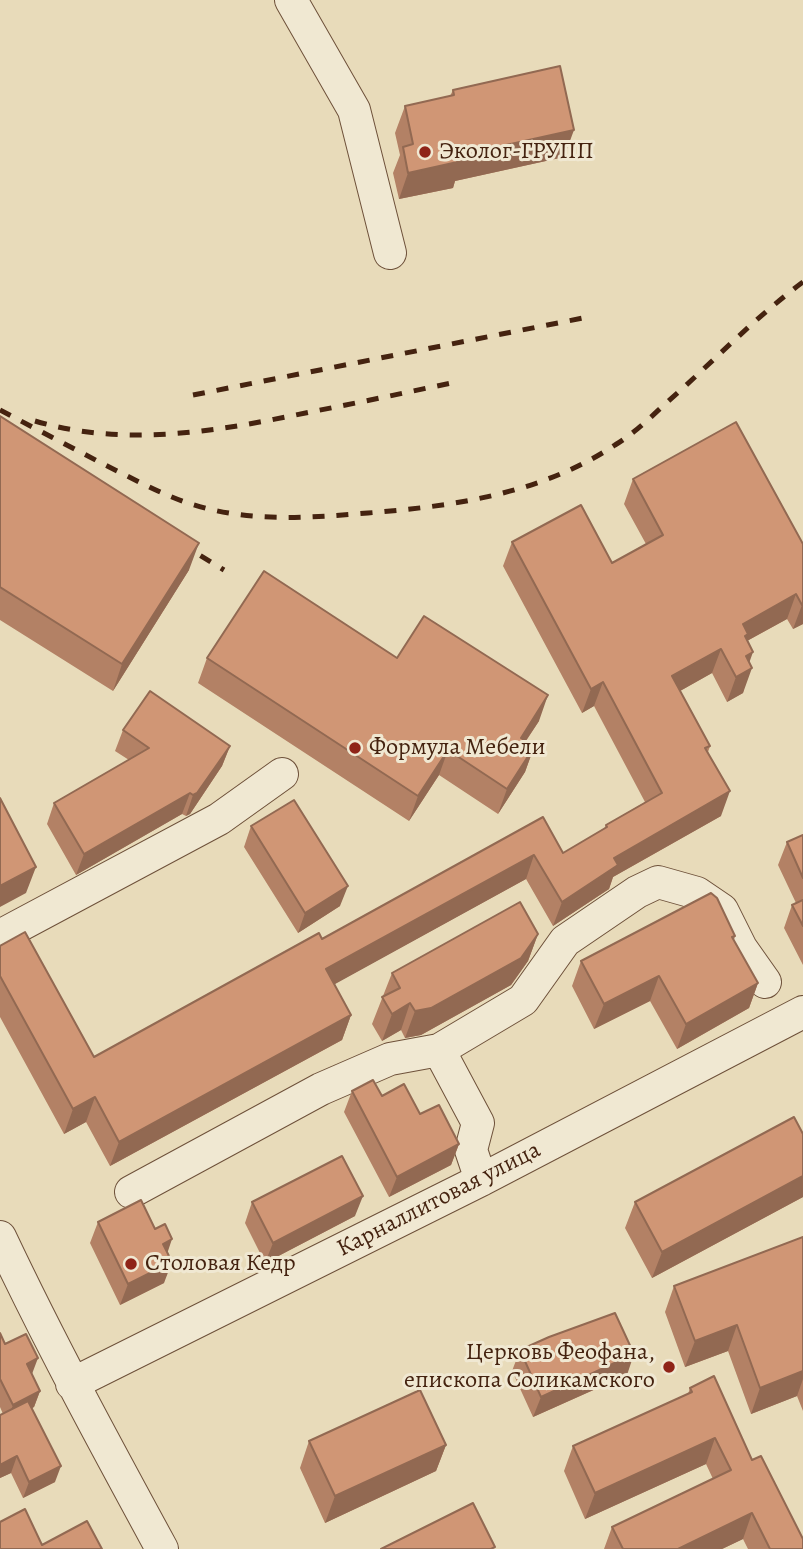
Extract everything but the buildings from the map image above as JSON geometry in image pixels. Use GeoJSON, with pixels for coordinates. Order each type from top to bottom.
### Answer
{"type":"FeatureCollection","features":[{"type":"Feature","properties":{"kind":"street"},"geometry":{"type":"LineString","coordinates":[[291,0],[354,110],[390,253]]}},
{"type":"Feature","properties":{"kind":"street"},"geometry":{"type":"LineString","coordinates":[[0,936],[219,819],[282,774]]}},
{"type":"Feature","properties":{"kind":"street"},"geometry":{"type":"LineString","coordinates":[[131,1192],[321,1090],[390,1059],[439,1050],[523,1000],[565,941],[637,892],[658,881],[697,894],[722,910],[741,948],[765,982]]}},
{"type":"Feature","properties":{"kind":"street","name":"Карналлитовая улица"},"geometry":{"type":"LineString","coordinates":[[72,1384],[481,1180],[803,1012]]}},
{"type":"Feature","properties":{"kind":"street"},"geometry":{"type":"LineString","coordinates":[[439,1050],[478,1123],[471,1150],[481,1180]]}},
{"type":"Feature","properties":{"kind":"street"},"geometry":{"type":"LineString","coordinates":[[0,1237],[72,1384],[162,1549]]}},
{"type":"Feature","properties":{"kind":"railway"},"geometry":{"type":"LineString","coordinates":[[0,410],[164,494],[208,509],[253,516],[321,516],[400,510],[464,501],[496,495],[557,475],[587,462],[622,441],[803,282]]}},
{"type":"Feature","properties":{"kind":"railway"},"geometry":{"type":"LineString","coordinates":[[193,395],[588,317]]}},
{"type":"Feature","properties":{"kind":"railway"},"geometry":{"type":"LineString","coordinates":[[35,421],[104,434],[172,434],[241,425],[451,383]]}},
{"type":"Feature","properties":{"kind":"railway"},"geometry":{"type":"LineString","coordinates":[[180,543],[224,570]]}},
{"type":"Feature","properties":{"kind":"place","name":"Эколог-ГРУПП"},"geometry":{"type":"Point","coordinates":[425,152]}},
{"type":"Feature","properties":{"kind":"place","name":"Формула Мебели"},"geometry":{"type":"Point","coordinates":[355,748]}},
{"type":"Feature","properties":{"kind":"place","name":"Столовая Кедр"},"geometry":{"type":"Point","coordinates":[131,1264]}},
{"type":"Feature","properties":{"kind":"place","name":"Церковь Феофана, епископа Соликамского"},"geometry":{"type":"Point","coordinates":[669,1367]}}]}
